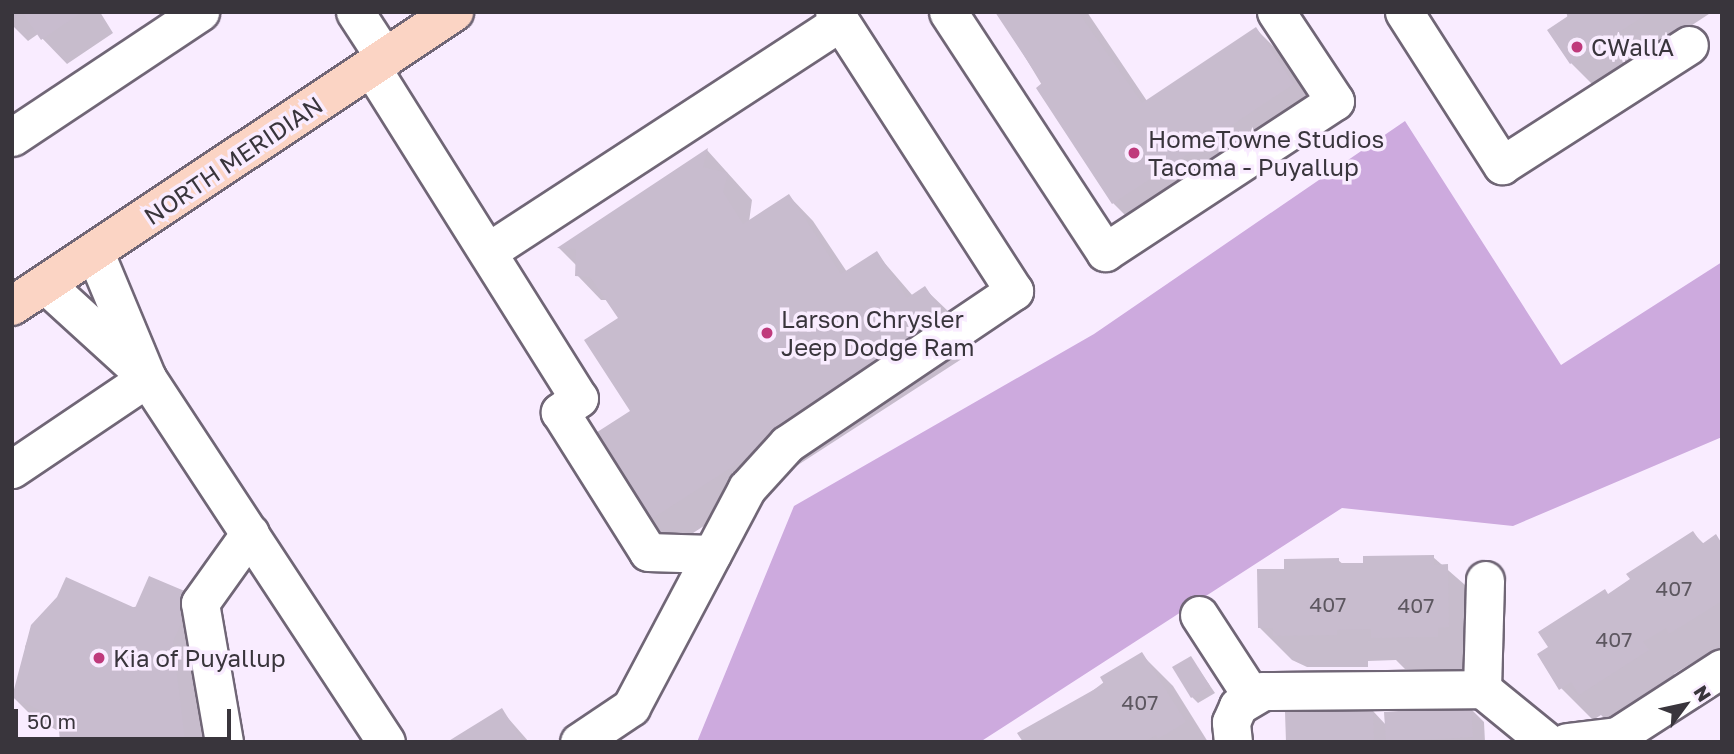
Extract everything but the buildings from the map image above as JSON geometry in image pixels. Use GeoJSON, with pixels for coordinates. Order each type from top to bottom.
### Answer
{"type":"FeatureCollection","features":[{"type":"Feature","properties":{"kind":"main road","name":"NORTH MERIDIAN"},"geometry":{"type":"LineString","coordinates":[[24,297],[95,253],[454,12]]}},
{"type":"Feature","properties":{"kind":"lane"},"geometry":{"type":"LineString","coordinates":[[17,124],[200,12]]}},
{"type":"Feature","properties":{"kind":"lane"},"geometry":{"type":"LineString","coordinates":[[355,12],[378,63],[579,398],[559,411],[648,552],[712,554]]}},
{"type":"Feature","properties":{"kind":"lane"},"geometry":{"type":"LineString","coordinates":[[948,12],[1105,252],[1335,101],[1276,12]]}},
{"type":"Feature","properties":{"kind":"lane"},"geometry":{"type":"LineString","coordinates":[[1404,12],[1502,165],[1689,45]]}},
{"type":"Feature","properties":{"kind":"lane"},"geometry":{"type":"LineString","coordinates":[[489,251],[837,17],[1014,292],[787,444],[747,488],[631,708],[579,742]]}},
{"type":"Feature","properties":{"kind":"lane"},"geometry":{"type":"LineString","coordinates":[[95,253],[147,378],[386,742]]}},
{"type":"Feature","properties":{"kind":"lane"},"geometry":{"type":"LineString","coordinates":[[24,297],[147,378]]}},
{"type":"Feature","properties":{"kind":"lane"},"geometry":{"type":"LineString","coordinates":[[12,469],[147,378]]}},
{"type":"Feature","properties":{"kind":"lane"},"geometry":{"type":"LineString","coordinates":[[224,742],[200,603],[250,533]]}},
{"type":"Feature","properties":{"kind":"lane"},"geometry":{"type":"LineString","coordinates":[[1482,689],[1485,580]]}},
{"type":"Feature","properties":{"kind":"lane"},"geometry":{"type":"LineString","coordinates":[[1199,615],[1251,695]]}},
{"type":"Feature","properties":{"kind":"lane"},"geometry":{"type":"LineString","coordinates":[[1567,742],[1617,736],[1717,679]]}},
{"type":"Feature","properties":{"kind":"lane"},"geometry":{"type":"LineString","coordinates":[[1251,695],[1482,689],[1547,742]]}},
{"type":"Feature","properties":{"kind":"lane"},"geometry":{"type":"LineString","coordinates":[[1233,742],[1231,722],[1251,695]]}},
{"type":"Feature","properties":{"kind":"shaded area"},"geometry":{"type":"Polygon","coordinates":[[[1405,121],[1561,365],[1722,262],[1722,437],[1513,526],[1342,508],[980,742],[697,742],[794,506],[1094,334],[1405,121]]]}},
{"type":"Feature","properties":{"kind":"place","name":"CWallA"},"geometry":{"type":"Point","coordinates":[1577,47]}},
{"type":"Feature","properties":{"kind":"place","name":"HomeTowne Studios Tacoma - Puyallup"},"geometry":{"type":"Point","coordinates":[1134,153]}},
{"type":"Feature","properties":{"kind":"place","name":"Larson Chrysler Jeep Dodge Ram"},"geometry":{"type":"Point","coordinates":[767,333]}},
{"type":"Feature","properties":{"kind":"place","name":"Kia of Puyallup"},"geometry":{"type":"Point","coordinates":[99,658]}}]}
